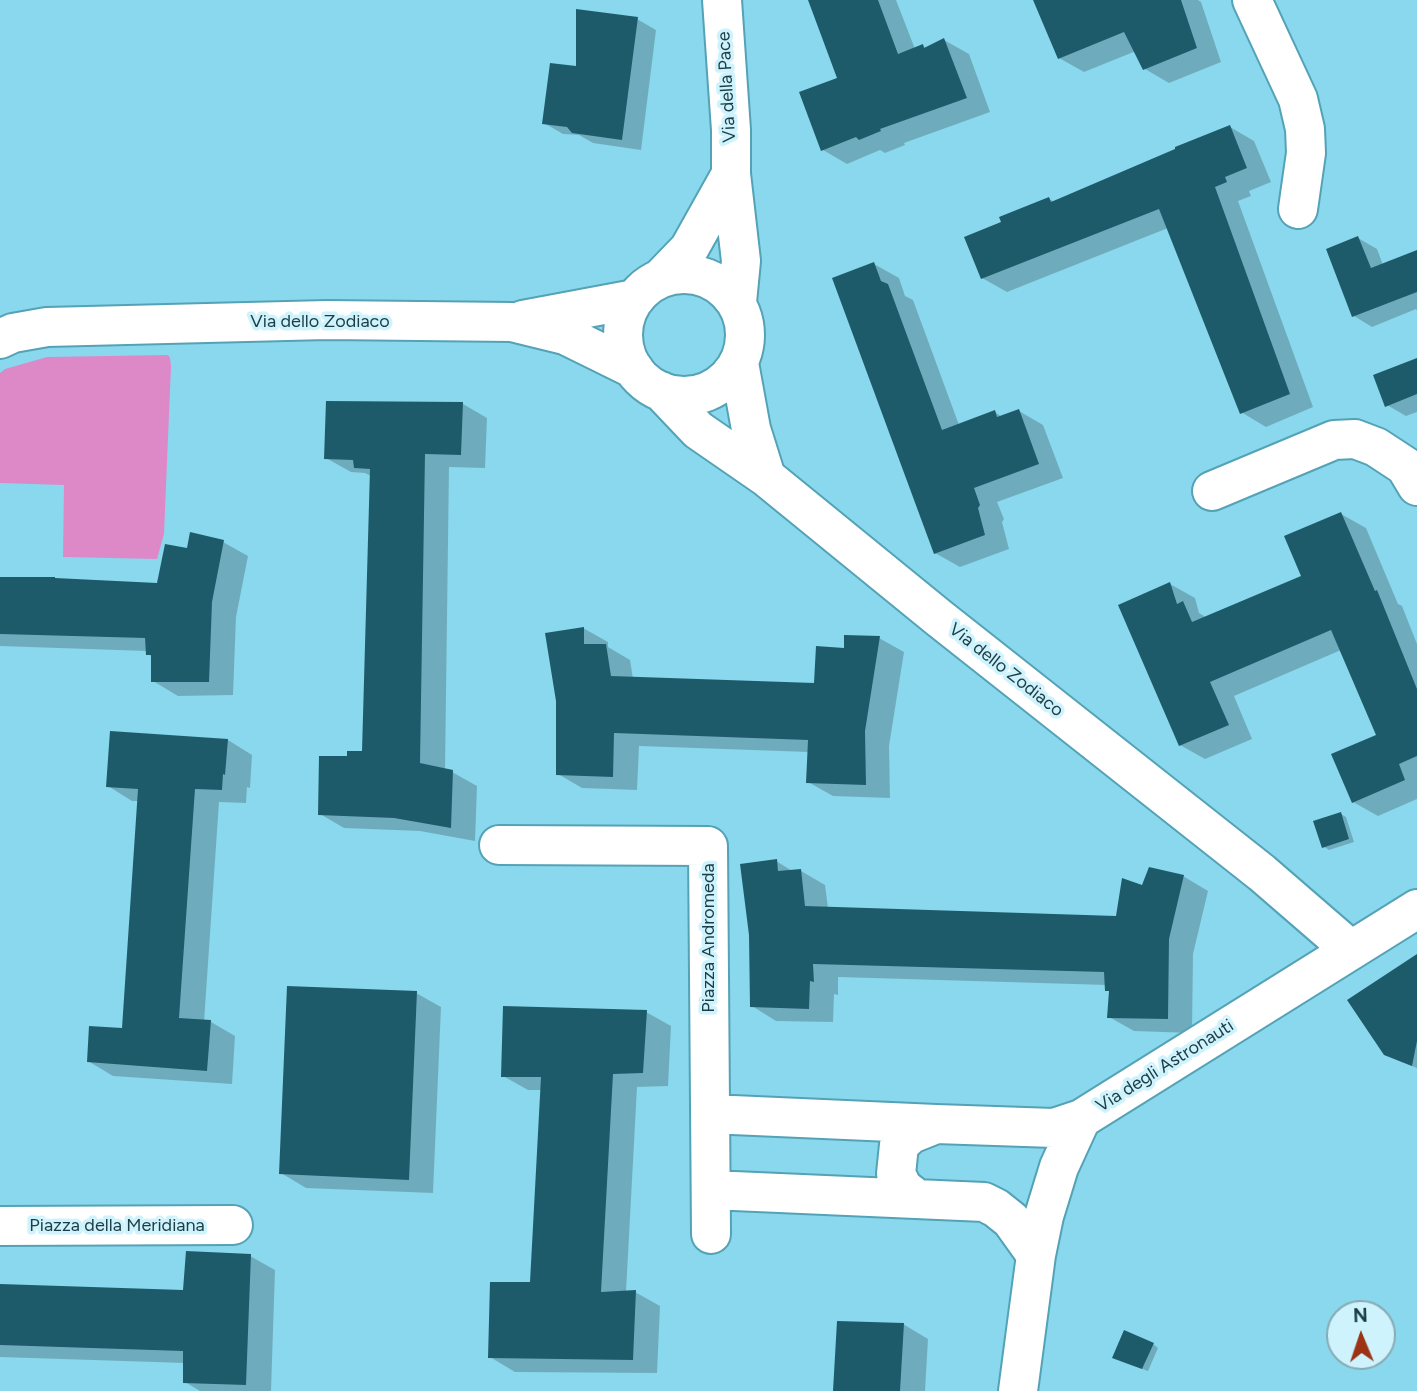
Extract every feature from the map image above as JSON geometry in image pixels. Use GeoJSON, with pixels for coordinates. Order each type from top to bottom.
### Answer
{"type":"FeatureCollection","features":[{"type":"Feature","properties":{"kind":"street","name":"Via della Pace"},"geometry":{"type":"LineString","coordinates":[[722,0],[732,130],[731,174],[740,261],[737,302],[744,322],[745,343],[739,363],[751,429],[766,477]]}},
{"type":"Feature","properties":{"kind":"street"},"geometry":{"type":"LineString","coordinates":[[1252,0],[1301,109],[1306,153],[1298,209]]}},
{"type":"Feature","properties":{"kind":"street","name":"Via della Pace"},"geometry":{"type":"LineString","coordinates":[[647,380],[626,352],[623,334],[626,315],[648,288],[688,249],[731,174]]}},
{"type":"Feature","properties":{"kind":"street"},"geometry":{"type":"LineString","coordinates":[[512,322],[648,288],[678,274],[695,274],[711,280],[725,289],[737,302]]}},
{"type":"Feature","properties":{"kind":"street","name":"Via dello Zodiaco"},"geometry":{"type":"LineString","coordinates":[[0,339],[13,333],[47,327],[327,320],[512,322],[565,335],[647,380],[698,430],[766,477],[939,618],[1262,873],[1351,950]]}},
{"type":"Feature","properties":{"kind":"street"},"geometry":{"type":"LineString","coordinates":[[647,380],[679,395],[697,395],[729,378],[739,363]]}},
{"type":"Feature","properties":{"kind":"street"},"geometry":{"type":"LineString","coordinates":[[1212,491],[1334,440],[1355,439],[1376,447],[1405,466],[1417,486]]}},
{"type":"Feature","properties":{"kind":"street","name":"Piazza Andromeda"},"geometry":{"type":"LineString","coordinates":[[499,845],[708,846],[711,1234]]}},
{"type":"Feature","properties":{"kind":"street","name":"Via degli Astronauti"},"geometry":{"type":"LineString","coordinates":[[1018,1391],[1036,1255],[1044,1216],[1059,1167],[1081,1119],[1417,909]]}},
{"type":"Feature","properties":{"kind":"street"},"geometry":{"type":"LineString","coordinates":[[710,1114],[1054,1128],[1081,1119]]}},
{"type":"Feature","properties":{"kind":"street"},"geometry":{"type":"LineString","coordinates":[[916,1198],[903,1188],[896,1174],[899,1145],[911,1134],[936,1124]]}},
{"type":"Feature","properties":{"kind":"street"},"geometry":{"type":"LineString","coordinates":[[711,1190],[984,1202],[1011,1220],[1036,1255]]}},
{"type":"Feature","properties":{"kind":"street","name":"Piazza della Meridiana"},"geometry":{"type":"LineString","coordinates":[[0,1226],[233,1225]]}},
{"type":"Feature","properties":{"kind":"shaded area"},"geometry":{"type":"Polygon","coordinates":[[[168,355],[171,366],[164,534],[157,559],[63,557],[64,485],[0,483],[0,373],[5,369],[47,357],[168,355]]]}},
{"type":"Feature","properties":{"kind":"building"},"geometry":{"type":"Polygon","coordinates":[[[808,0],[878,0],[898,54],[923,44],[924,48],[944,38],[967,98],[880,129],[881,131],[859,140],[856,137],[821,151],[799,92],[837,78],[808,0]]]}},
{"type":"Feature","properties":{"kind":"building"},"geometry":{"type":"Polygon","coordinates":[[[1033,0],[1181,0],[1197,48],[1143,70],[1124,32],[1058,59],[1033,0]]]}},
{"type":"Feature","properties":{"kind":"building"},"geometry":{"type":"Polygon","coordinates":[[[576,9],[638,17],[622,140],[572,133],[567,127],[542,124],[550,63],[576,66],[576,9]]]}},
{"type":"Feature","properties":{"kind":"building"},"geometry":{"type":"Polygon","coordinates":[[[1230,125],[1247,168],[1225,177],[1227,182],[1215,187],[1290,394],[1240,414],[1159,209],[981,279],[964,237],[1001,222],[999,217],[1049,197],[1051,202],[1230,125]]]}},
{"type":"Feature","properties":{"kind":"building"},"geometry":{"type":"Polygon","coordinates":[[[1358,236],[1371,268],[1417,250],[1417,292],[1352,317],[1326,249],[1358,236]]]}},
{"type":"Feature","properties":{"kind":"building"},"geometry":{"type":"Polygon","coordinates":[[[874,262],[881,281],[888,284],[942,430],[995,410],[997,417],[1019,409],[1039,464],[974,488],[985,535],[934,554],[832,278],[874,262]]]}},
{"type":"Feature","properties":{"kind":"building"},"geometry":{"type":"Polygon","coordinates":[[[1417,358],[1417,394],[1385,407],[1373,375],[1417,358]]]}},
{"type":"Feature","properties":{"kind":"building"},"geometry":{"type":"Polygon","coordinates":[[[326,401],[463,402],[461,455],[425,454],[420,763],[453,770],[451,828],[394,818],[318,815],[319,756],[347,756],[347,751],[362,751],[370,469],[354,468],[353,460],[324,459],[326,401]]]}},
{"type":"Feature","properties":{"kind":"building"},"geometry":{"type":"Polygon","coordinates":[[[1341,512],[1375,591],[1377,590],[1417,689],[1417,756],[1399,764],[1405,780],[1352,803],[1331,754],[1376,735],[1331,630],[1210,682],[1229,725],[1179,746],[1118,605],[1170,582],[1177,604],[1183,601],[1192,622],[1301,576],[1284,536],[1341,512]]]}},
{"type":"Feature","properties":{"kind":"building"},"geometry":{"type":"Polygon","coordinates":[[[190,532],[224,540],[212,602],[209,682],[151,682],[151,655],[146,655],[145,638],[0,634],[0,577],[55,577],[157,583],[165,544],[187,548],[190,532]]]}},
{"type":"Feature","properties":{"kind":"building"},"geometry":{"type":"Polygon","coordinates":[[[584,627],[584,644],[606,644],[611,676],[814,683],[816,646],[844,648],[844,635],[880,636],[865,731],[866,785],[806,783],[808,740],[614,733],[613,777],[556,775],[556,701],[545,633],[584,627]]]}},
{"type":"Feature","properties":{"kind":"building"},"geometry":{"type":"Polygon","coordinates":[[[110,731],[228,739],[222,790],[195,789],[179,1018],[211,1020],[207,1071],[87,1062],[89,1026],[122,1028],[138,789],[106,787],[110,731]]]}},
{"type":"Feature","properties":{"kind":"building"},"geometry":{"type":"Polygon","coordinates":[[[1341,812],[1349,839],[1322,848],[1313,821],[1341,812]]]}},
{"type":"Feature","properties":{"kind":"building"},"geometry":{"type":"Polygon","coordinates":[[[777,859],[778,871],[801,869],[805,906],[1116,916],[1122,878],[1142,885],[1149,867],[1184,875],[1169,939],[1168,1019],[1107,1018],[1109,991],[1105,991],[1104,972],[813,964],[814,982],[810,981],[809,1009],[750,1007],[749,935],[740,864],[777,859]]]}},
{"type":"Feature","properties":{"kind":"building"},"geometry":{"type":"Polygon","coordinates":[[[1417,954],[1417,1041],[1412,1066],[1384,1055],[1347,1000],[1417,954]]]}},
{"type":"Feature","properties":{"kind":"building"},"geometry":{"type":"Polygon","coordinates":[[[287,986],[417,991],[409,1180],[279,1174],[287,986]]]}},
{"type":"Feature","properties":{"kind":"building"},"geometry":{"type":"Polygon","coordinates":[[[503,1006],[647,1010],[643,1073],[613,1074],[601,1292],[636,1290],[633,1360],[488,1358],[490,1282],[530,1282],[541,1077],[501,1077],[503,1006]]]}},
{"type":"Feature","properties":{"kind":"building"},"geometry":{"type":"Polygon","coordinates":[[[186,1251],[251,1254],[246,1385],[183,1383],[183,1351],[0,1345],[0,1284],[183,1290],[186,1251]]]}},
{"type":"Feature","properties":{"kind":"building"},"geometry":{"type":"Polygon","coordinates":[[[837,1321],[904,1323],[900,1391],[833,1391],[837,1321]]]}},
{"type":"Feature","properties":{"kind":"building"},"geometry":{"type":"Polygon","coordinates":[[[1124,1330],[1154,1343],[1142,1369],[1112,1358],[1124,1330]]]}}]}
